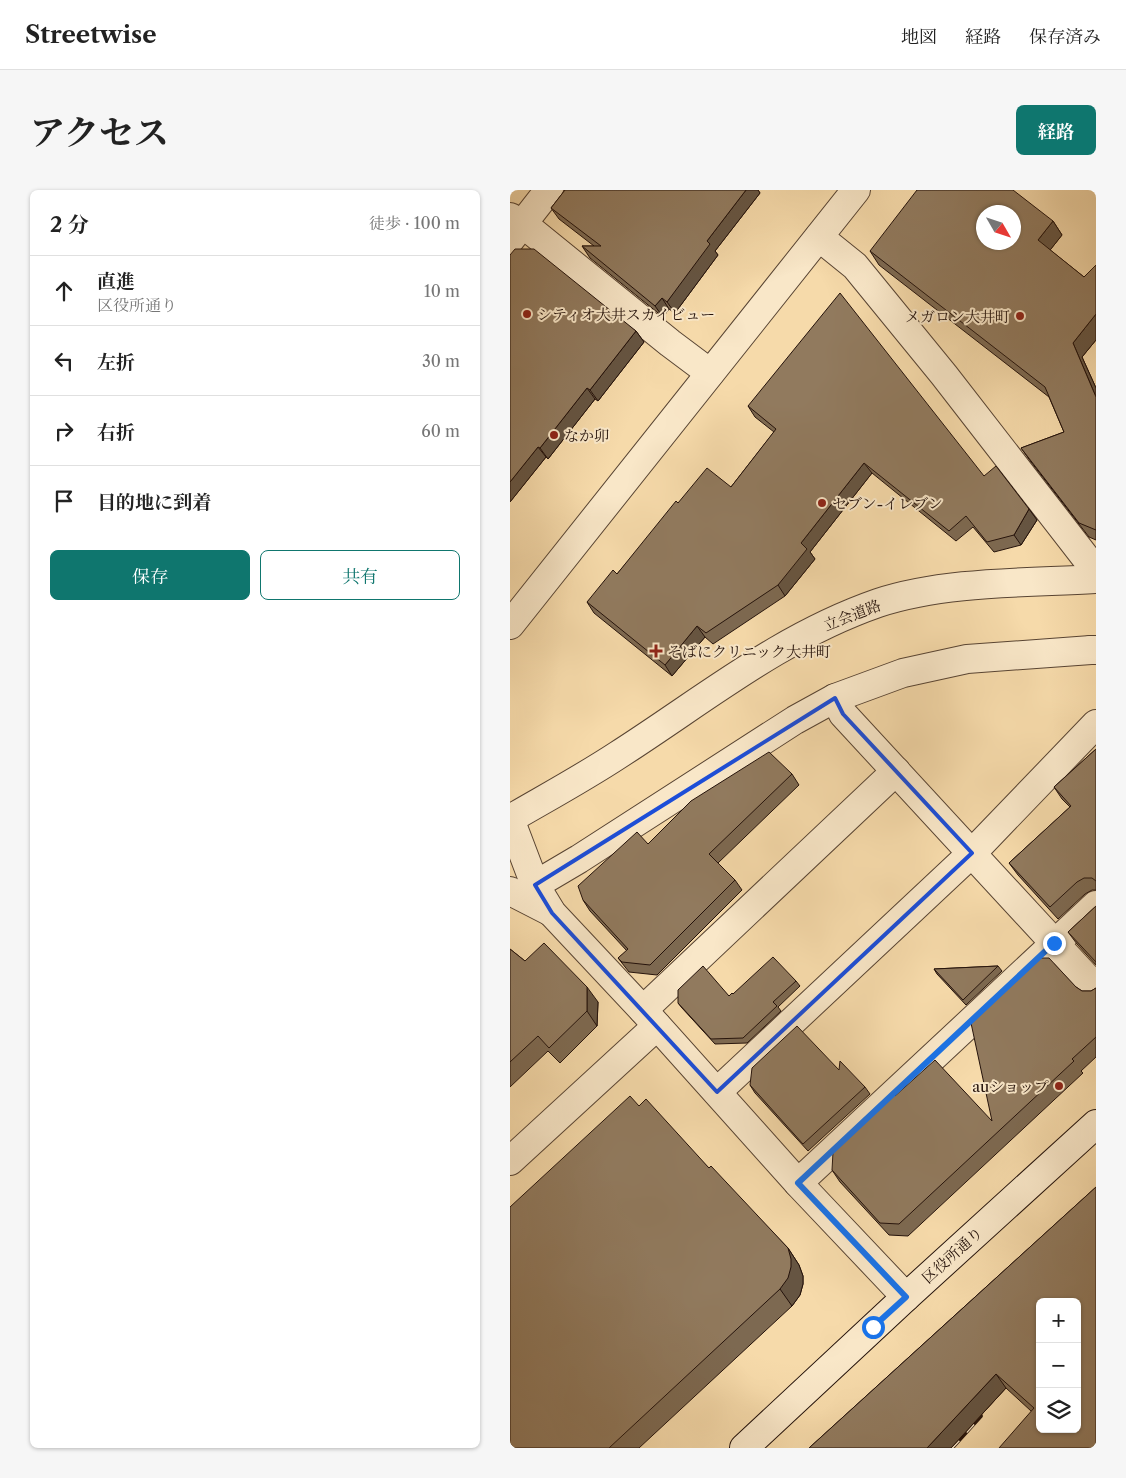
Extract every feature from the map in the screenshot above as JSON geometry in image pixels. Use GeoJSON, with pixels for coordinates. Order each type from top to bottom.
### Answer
{"type":"FeatureCollection","features":[{"type":"Feature","properties":{"kind":"street"},"geometry":{"type":"LineString","coordinates":[[549,190],[514,227],[710,373]]}},
{"type":"Feature","properties":{"kind":"street"},"geometry":{"type":"LineString","coordinates":[[510,625],[856,190]]}},
{"type":"Feature","properties":{"kind":"street"},"geometry":{"type":"LineString","coordinates":[[819,237],[855,266],[944,375],[1096,571]]}},
{"type":"Feature","properties":{"kind":"street","name":"立会道路"},"geometry":{"type":"LineString","coordinates":[[510,819],[618,755],[769,654],[820,626],[879,603],[924,591],[1096,578]]}},
{"type":"Feature","properties":{"kind":"street"},"geometry":{"type":"LineString","coordinates":[[523,888],[579,859],[795,720],[835,698],[904,673],[966,659],[1094,650]]}},
{"type":"Feature","properties":{"kind":"street"},"geometry":{"type":"LineString","coordinates":[[835,698],[843,714],[1096,988]]}},
{"type":"Feature","properties":{"kind":"street"},"geometry":{"type":"LineString","coordinates":[[717,1092],[972,853],[1096,724]]}},
{"type":"Feature","properties":{"kind":"street"},"geometry":{"type":"LineString","coordinates":[[510,1161],[896,771]]}},
{"type":"Feature","properties":{"kind":"street"},"geometry":{"type":"LineString","coordinates":[[510,819],[523,888],[552,913],[650,1018],[798,1183],[906,1297]]}},
{"type":"Feature","properties":{"kind":"street"},"geometry":{"type":"LineString","coordinates":[[798,1183],[1096,905]]}},
{"type":"Feature","properties":{"kind":"street","name":"区役所通り"},"geometry":{"type":"LineString","coordinates":[[744,1448],[1096,1124]]}},
{"type":"Feature","properties":{"kind":"highlighted area"},"geometry":{"type":"Polygon","coordinates":[[[835,698],[843,714],[972,853],[717,1092],[552,913],[535,885],[835,698]]]}},
{"type":"Feature","properties":{"kind":"building"},"geometry":{"type":"Polygon","coordinates":[[[565,190],[746,190],[707,241],[710,244],[667,302],[662,298],[655,306],[582,246],[601,246],[551,208],[565,190]]]}},
{"type":"Feature","properties":{"kind":"building","name":"メガロン大井町"},"geometry":{"type":"Polygon","coordinates":[[[917,190],[1013,190],[1053,221],[1038,240],[1084,277],[1096,265],[1096,314],[1073,343],[1096,397],[1096,530],[1079,523],[1021,448],[1064,432],[1045,387],[870,251],[917,190]]]}},
{"type":"Feature","properties":{"kind":"building"},"geometry":{"type":"Polygon","coordinates":[[[515,249],[534,249],[636,331],[590,390],[587,388],[540,448],[538,447],[510,482],[510,255],[515,249]]]}},
{"type":"Feature","properties":{"kind":"building"},"geometry":{"type":"Polygon","coordinates":[[[840,293],[984,476],[996,466],[1029,509],[1014,535],[987,542],[966,516],[949,531],[864,463],[801,543],[807,549],[778,585],[706,633],[697,626],[665,665],[587,602],[613,570],[617,574],[676,501],[678,503],[707,468],[731,487],[776,429],[748,406],[840,293]]]}},
{"type":"Feature","properties":{"kind":"building"},"geometry":{"type":"Polygon","coordinates":[[[1096,749],[1096,881],[1092,878],[1084,878],[1050,907],[1009,863],[1071,806],[1054,787],[1096,749]]]}},
{"type":"Feature","properties":{"kind":"building"},"geometry":{"type":"Polygon","coordinates":[[[769,752],[792,774],[709,854],[735,880],[650,965],[622,962],[618,958],[628,949],[583,900],[578,886],[637,832],[648,844],[691,801],[769,752]]]}},
{"type":"Feature","properties":{"kind":"building"},"geometry":{"type":"Polygon","coordinates":[[[1096,906],[1096,962],[1068,932],[1096,906]]]}},
{"type":"Feature","properties":{"kind":"building"},"geometry":{"type":"Polygon","coordinates":[[[544,943],[587,987],[587,1011],[549,1048],[538,1036],[510,1062],[510,949],[525,961],[544,943]]]}},
{"type":"Feature","properties":{"kind":"building"},"geometry":{"type":"Polygon","coordinates":[[[773,957],[796,981],[773,1002],[777,1006],[743,1038],[711,1039],[678,1003],[678,990],[703,966],[729,996],[773,957]]]}},
{"type":"Feature","properties":{"kind":"building"},"geometry":{"type":"Polygon","coordinates":[[[1041,958],[1049,958],[1082,991],[1091,991],[1096,988],[1096,1037],[1072,1059],[1074,1061],[899,1224],[880,1223],[832,1170],[833,1152],[935,1060],[992,1121],[971,1023],[1041,958]]]}},
{"type":"Feature","properties":{"kind":"building"},"geometry":{"type":"Polygon","coordinates":[[[998,966],[963,1000],[934,969],[998,966]]]}},
{"type":"Feature","properties":{"kind":"building"},"geometry":{"type":"Polygon","coordinates":[[[797,1026],[839,1070],[840,1061],[865,1087],[803,1144],[750,1085],[752,1068],[797,1026]]]}},
{"type":"Feature","properties":{"kind":"building"},"geometry":{"type":"Polygon","coordinates":[[[630,1096],[639,1106],[646,1099],[709,1168],[711,1166],[788,1248],[791,1267],[788,1278],[780,1289],[609,1448],[510,1448],[510,1207],[630,1096]]]}},
{"type":"Feature","properties":{"kind":"building"},"geometry":{"type":"Polygon","coordinates":[[[1096,1187],[1096,1448],[999,1448],[1034,1408],[996,1374],[927,1448],[809,1448],[1096,1187]]]}},
{"type":"Feature","properties":{"kind":"railway"},"geometry":{"type":"LineString","coordinates":[[951,1448],[980,1416]]}},
{"type":"Feature","properties":{"kind":"place","name":"シティオ大井スカイビュー"},"geometry":{"type":"Point","coordinates":[527,314]}},
{"type":"Feature","properties":{"kind":"place","name":"メガロン大井町"},"geometry":{"type":"Point","coordinates":[1020,316]}},
{"type":"Feature","properties":{"kind":"place","name":"なか卯"},"geometry":{"type":"Point","coordinates":[554,435]}},
{"type":"Feature","properties":{"kind":"place","name":"セブン-イレブン"},"geometry":{"type":"Point","coordinates":[822,503]}},
{"type":"Feature","properties":{"kind":"place","name":"そばにクリニック大井町"},"geometry":{"type":"Point","coordinates":[656,651]}},
{"type":"Feature","properties":{"kind":"place","name":"auショップ"},"geometry":{"type":"Point","coordinates":[1059,1086]}},
{"type":"Feature","properties":{"kind":"route"},"geometry":{"type":"LineString","coordinates":[[873,1327],[906,1297],[798,1183],[1054,943]]}}]}
